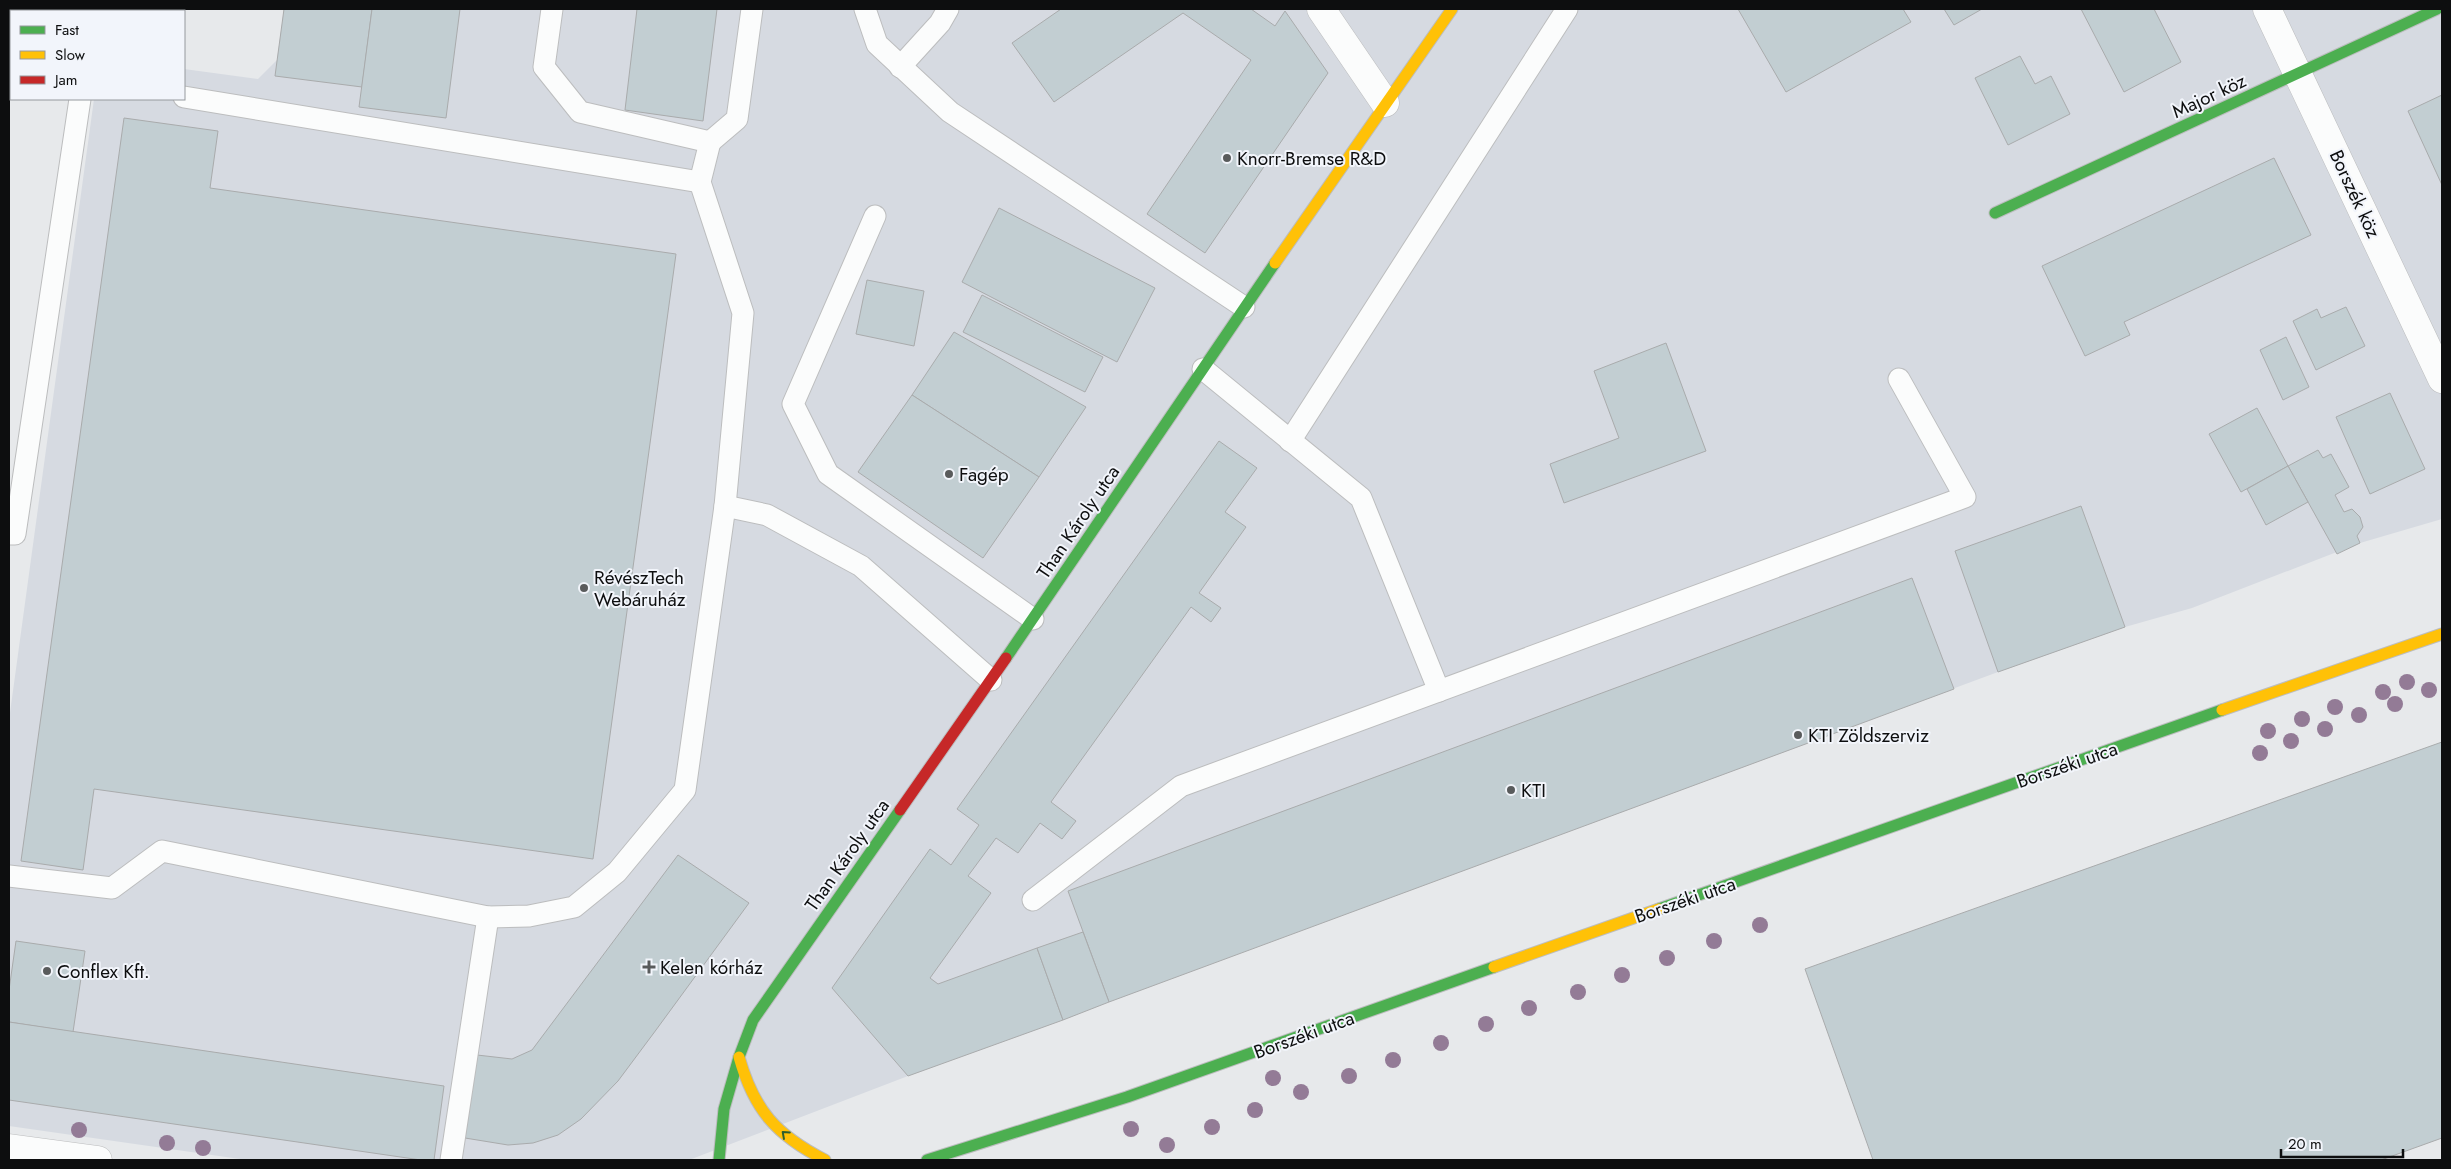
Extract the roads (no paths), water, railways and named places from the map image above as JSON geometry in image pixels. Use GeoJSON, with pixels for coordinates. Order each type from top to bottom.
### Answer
{"type":"FeatureCollection","features":[{"type":"Feature","properties":{"kind":"street"},"geometry":{"type":"LineString","coordinates":[[1321,9],[1385,103]]}},
{"type":"Feature","properties":{"kind":"street","name":"Than Károly utca"},"geometry":{"type":"LineString","coordinates":[[719,1160],[724,1109],[738,1057],[753,1020],[991,680],[1202,369],[1452,9]]}},
{"type":"Feature","properties":{"kind":"street","name":"Borszék köz"},"geometry":{"type":"LineString","coordinates":[[2268,9],[2442,379]]}},
{"type":"Feature","properties":{"kind":"street","name":"Major köz"},"geometry":{"type":"LineString","coordinates":[[1995,213],[2437,9]]}},
{"type":"Feature","properties":{"kind":"street","name":"Borszéki utca"},"geometry":{"type":"LineString","coordinates":[[927,1160],[1127,1097],[2277,690],[2442,634]]}},
{"type":"Feature","properties":{"kind":"street"},"geometry":{"type":"LineString","coordinates":[[738,1057],[752,1096],[771,1122],[800,1148],[825,1160]]}},
{"type":"Feature","properties":{"kind":"street"},"geometry":{"type":"LineString","coordinates":[[9,1148],[98,1160]]}},
{"type":"Feature","properties":{"kind":"lane"},"geometry":{"type":"LineString","coordinates":[[552,9],[544,67],[580,112],[710,142]]}},
{"type":"Feature","properties":{"kind":"lane"},"geometry":{"type":"LineString","coordinates":[[9,876],[112,888],[162,851],[488,917],[529,916],[574,907],[617,872],[685,790],[725,506],[743,313],[700,182],[710,142],[737,119],[752,9]]}},
{"type":"Feature","properties":{"kind":"lane"},"geometry":{"type":"LineString","coordinates":[[865,9],[878,44],[900,67],[950,112],[1244,308]]}},
{"type":"Feature","properties":{"kind":"lane"},"geometry":{"type":"LineString","coordinates":[[900,67],[940,24],[948,9]]}},
{"type":"Feature","properties":{"kind":"lane"},"geometry":{"type":"LineString","coordinates":[[1290,441],[1567,9]]}},
{"type":"Feature","properties":{"kind":"lane"},"geometry":{"type":"LineString","coordinates":[[185,97],[700,182]]}},
{"type":"Feature","properties":{"kind":"lane"},"geometry":{"type":"LineString","coordinates":[[9,534],[15,534],[80,100]]}},
{"type":"Feature","properties":{"kind":"lane"},"geometry":{"type":"LineString","coordinates":[[875,216],[793,404],[828,474],[1033,619]]}},
{"type":"Feature","properties":{"kind":"lane"},"geometry":{"type":"LineString","coordinates":[[1202,369],[1362,498],[1439,691]]}},
{"type":"Feature","properties":{"kind":"lane"},"geometry":{"type":"LineString","coordinates":[[1033,900],[1181,786],[1965,496],[1898,379]]}},
{"type":"Feature","properties":{"kind":"lane"},"geometry":{"type":"LineString","coordinates":[[725,506],[767,515],[861,566],[991,680]]}},
{"type":"Feature","properties":{"kind":"lane"},"geometry":{"type":"LineString","coordinates":[[451,1160],[488,917]]}},
{"type":"Feature","properties":{"kind":"place","name":"Knorr-Bremse R&D"},"geometry":{"type":"Point","coordinates":[1227,158]}},
{"type":"Feature","properties":{"kind":"place","name":"Fagép"},"geometry":{"type":"Point","coordinates":[949,474]}},
{"type":"Feature","properties":{"kind":"place","name":"RévészTech Webáruház"},"geometry":{"type":"Point","coordinates":[584,588]}},
{"type":"Feature","properties":{"kind":"place","name":"KTI Zöldszerviz"},"geometry":{"type":"Point","coordinates":[1798,735]}},
{"type":"Feature","properties":{"kind":"place","name":"KTI"},"geometry":{"type":"Point","coordinates":[1511,790]}},
{"type":"Feature","properties":{"kind":"place","name":"Kelen kórház"},"geometry":{"type":"Point","coordinates":[649,967]}},
{"type":"Feature","properties":{"kind":"place","name":"Conflex Kft."},"geometry":{"type":"Point","coordinates":[47,971]}}]}
